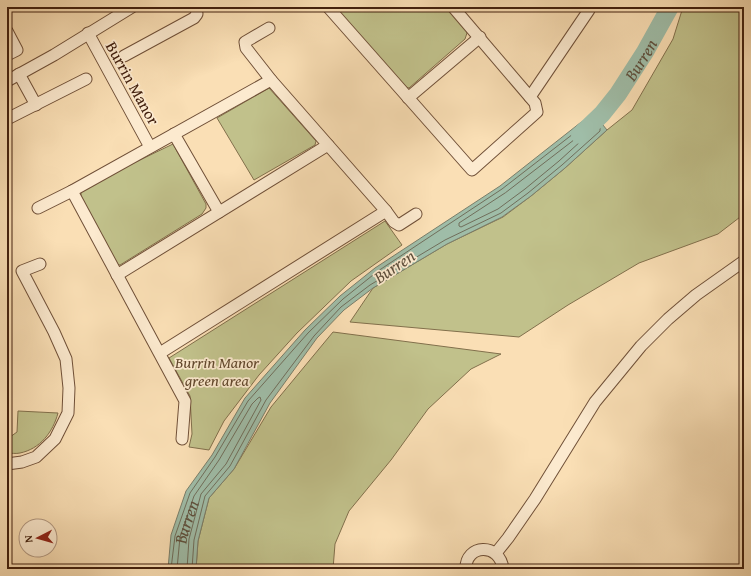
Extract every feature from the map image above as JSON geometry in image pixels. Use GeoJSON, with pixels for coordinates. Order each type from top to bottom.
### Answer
{"type":"FeatureCollection","features":[{"type":"Feature","properties":{"kind":"street"},"geometry":{"type":"LineString","coordinates":[[7,81],[54,55],[132,7]]}},
{"type":"Feature","properties":{"kind":"street","name":"Burrin Manor"},"geometry":{"type":"LineString","coordinates":[[124,56],[194,18],[197,14],[196,7]]}},
{"type":"Feature","properties":{"kind":"street"},"geometry":{"type":"LineString","coordinates":[[330,8],[472,170],[537,112],[535,103],[453,7]]}},
{"type":"Feature","properties":{"kind":"street"},"geometry":{"type":"LineString","coordinates":[[530,97],[588,8]]}},
{"type":"Feature","properties":{"kind":"street"},"geometry":{"type":"LineString","coordinates":[[269,28],[245,42],[246,48],[271,80],[394,222],[399,225],[416,214]]}},
{"type":"Feature","properties":{"kind":"street"},"geometry":{"type":"LineString","coordinates":[[7,31],[17,50],[7,55]]}},
{"type":"Feature","properties":{"kind":"street","name":"Burrin Manor"},"geometry":{"type":"LineString","coordinates":[[88,33],[150,148]]}},
{"type":"Feature","properties":{"kind":"street"},"geometry":{"type":"LineString","coordinates":[[408,98],[480,37]]}},
{"type":"Feature","properties":{"kind":"street"},"geometry":{"type":"LineString","coordinates":[[19,74],[36,104]]}},
{"type":"Feature","properties":{"kind":"street"},"geometry":{"type":"LineString","coordinates":[[7,120],[86,78]]}},
{"type":"Feature","properties":{"kind":"street"},"geometry":{"type":"LineString","coordinates":[[38,208],[72,191],[271,80]]}},
{"type":"Feature","properties":{"kind":"street"},"geometry":{"type":"LineString","coordinates":[[174,134],[218,212]]}},
{"type":"Feature","properties":{"kind":"street"},"geometry":{"type":"LineString","coordinates":[[117,275],[328,145]]}},
{"type":"Feature","properties":{"kind":"street"},"geometry":{"type":"LineString","coordinates":[[72,191],[186,401],[182,439]]}},
{"type":"Feature","properties":{"kind":"street"},"geometry":{"type":"LineString","coordinates":[[160,354],[386,211]]}},
{"type":"Feature","properties":{"kind":"street"},"geometry":{"type":"LineString","coordinates":[[496,553],[535,499],[595,402],[641,346],[668,319],[691,300],[744,261]]}},
{"type":"Feature","properties":{"kind":"street"},"geometry":{"type":"LineString","coordinates":[[7,464],[22,462],[36,457],[55,439],[68,414],[69,388],[66,359],[54,332],[22,272],[40,264]]}},
{"type":"Feature","properties":{"kind":"street"},"geometry":{"type":"LineString","coordinates":[[466,569],[467,561],[474,552],[485,549],[496,553],[500,558],[503,569]]}},
{"type":"Feature","properties":{"kind":"green space"},"geometry":{"type":"Polygon","coordinates":[[[340,7],[446,7],[467,33],[465,39],[409,88],[406,87],[338,11],[340,7]]]}},
{"type":"Feature","properties":{"kind":"green space"},"geometry":{"type":"Polygon","coordinates":[[[683,7],[744,7],[744,214],[718,234],[639,263],[568,305],[519,337],[350,322],[373,288],[447,244],[503,217],[565,168],[607,130],[632,110],[673,39],[683,7]]]}},
{"type":"Feature","properties":{"kind":"green space"},"geometry":{"type":"Polygon","coordinates":[[[269,88],[316,141],[315,145],[254,180],[217,118],[269,88]]]}},
{"type":"Feature","properties":{"kind":"green space"},"geometry":{"type":"Polygon","coordinates":[[[173,144],[206,204],[206,208],[202,214],[120,265],[115,264],[81,199],[81,192],[84,187],[173,144]]]}},
{"type":"Feature","properties":{"kind":"green space","name":"Burrin Manor green area"},"geometry":{"type":"Polygon","coordinates":[[[385,221],[402,245],[351,281],[297,333],[259,375],[224,421],[209,450],[189,447],[192,434],[190,396],[169,358],[385,221]]]}},
{"type":"Feature","properties":{"kind":"green space"},"geometry":{"type":"Polygon","coordinates":[[[333,332],[501,354],[471,369],[428,409],[391,460],[349,511],[335,544],[333,569],[196,569],[198,541],[209,498],[234,469],[271,407],[333,332]]]}},
{"type":"Feature","properties":{"kind":"green space"},"geometry":{"type":"Polygon","coordinates":[[[18,411],[58,413],[53,427],[45,439],[34,448],[20,453],[7,453],[7,437],[10,437],[17,432],[18,411]]]}},
{"type":"Feature","properties":{"kind":"water"},"geometry":{"type":"Polygon","coordinates":[[[594,114],[607,130],[531,196],[502,217],[447,244],[373,288],[344,310],[317,338],[270,403],[234,469],[209,498],[198,541],[196,569],[168,569],[171,535],[186,491],[212,455],[245,398],[305,330],[340,296],[375,268],[500,186],[580,123],[594,114]]]}},
{"type":"Feature","properties":{"kind":"waterway","name":"Burren"},"geometry":{"type":"LineString","coordinates":[[580,135],[602,114],[618,94],[645,52],[670,7]]}}]}
